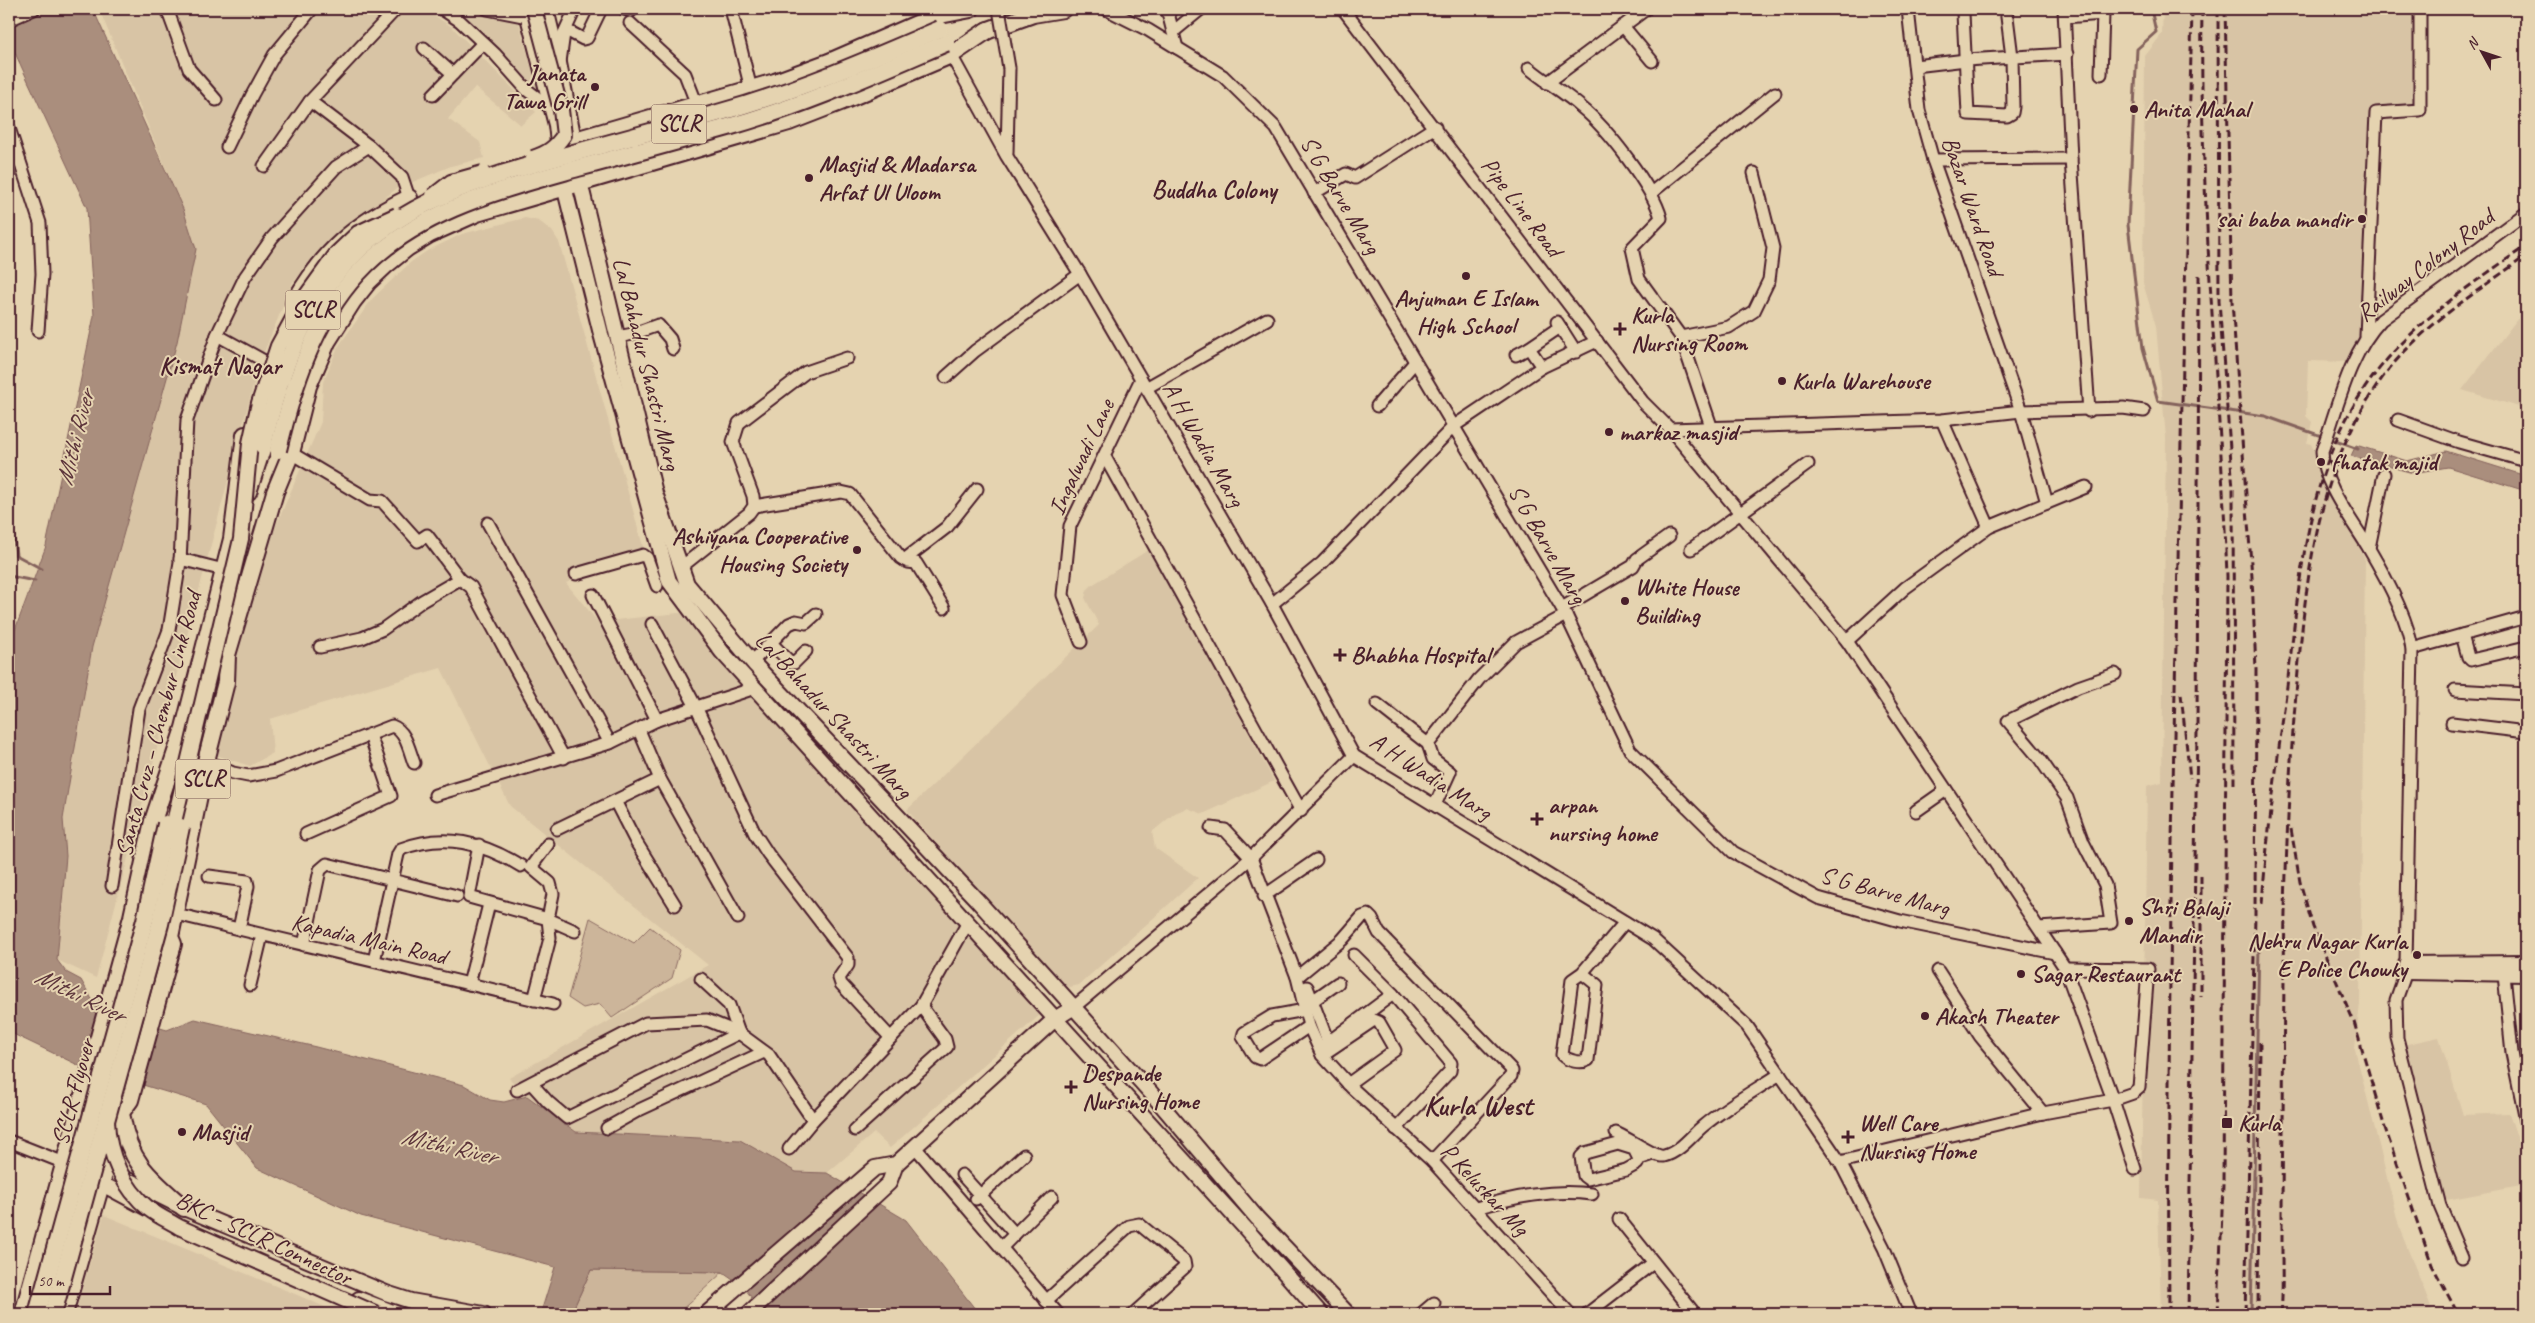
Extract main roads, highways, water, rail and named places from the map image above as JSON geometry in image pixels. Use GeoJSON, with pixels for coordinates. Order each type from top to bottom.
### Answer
{"type":"FeatureCollection","features":[{"type":"Feature","properties":{"kind":"highway"},"geometry":{"type":"LineString","coordinates":[[277,450],[300,414],[320,356],[353,301],[368,282],[407,248],[453,223],[502,204],[716,144],[789,122],[834,105],[971,9]]}},
{"type":"Feature","properties":{"kind":"highway","name":"SCLR"},"geometry":{"type":"LineString","coordinates":[[232,539],[277,450],[296,382],[316,336],[338,300],[358,273],[400,237],[448,211],[497,192],[785,110],[839,89],[976,9]]}},
{"type":"Feature","properties":{"kind":"highway","name":"SCLR"},"geometry":{"type":"LineString","coordinates":[[277,450],[272,406],[290,352],[314,307],[347,262],[412,203],[519,168],[780,95],[941,30],[988,30],[1033,14],[1063,9]]}},
{"type":"Feature","properties":{"kind":"highway"},"geometry":{"type":"LineString","coordinates":[[558,145],[751,89],[829,62],[941,30]]}},
{"type":"Feature","properties":{"kind":"highway"},"geometry":{"type":"LineString","coordinates":[[701,104],[716,144]]}},
{"type":"Feature","properties":{"kind":"highway","name":"Santa Cruz – Chembur Link Road"},"geometry":{"type":"LineString","coordinates":[[23,1314],[62,1162],[110,1001],[129,928],[153,821],[184,728],[232,539],[244,442],[266,362],[285,320],[314,272],[332,249],[360,225],[381,211],[412,203]]}},
{"type":"Feature","properties":{"kind":"highway"},"geometry":{"type":"LineString","coordinates":[[360,225],[389,263]]}},
{"type":"Feature","properties":{"kind":"highway","name":"Santa Cruz – Chembur Link Road"},"geometry":{"type":"LineString","coordinates":[[64,1314],[173,944],[170,937],[206,761],[226,682],[227,655],[260,546],[277,450]]}},
{"type":"Feature","properties":{"kind":"highway"},"geometry":{"type":"LineString","coordinates":[[173,825],[227,655]]}},
{"type":"Feature","properties":{"kind":"highway"},"geometry":{"type":"LineString","coordinates":[[53,1314],[160,924],[184,728]]}},
{"type":"Feature","properties":{"kind":"highway","name":"SCLR Flyover"},"geometry":{"type":"LineString","coordinates":[[37,1314],[145,920],[173,825]]}},
{"type":"Feature","properties":{"kind":"highway"},"geometry":{"type":"LineString","coordinates":[[129,928],[170,937]]}},
{"type":"Feature","properties":{"kind":"highway"},"geometry":{"type":"LineString","coordinates":[[124,1106],[132,1154],[142,1168],[184,1208]]}},
{"type":"Feature","properties":{"kind":"main road","name":"Lal Bahadur Shastri Marg"},"geometry":{"type":"LineString","coordinates":[[546,9],[575,141],[579,182],[655,493],[687,584],[752,662],[1074,1007],[1152,1094],[1257,1218],[1348,1314]]}},
{"type":"Feature","properties":{"kind":"main road","name":"Lal Bahadur Shastri Marg"},"geometry":{"type":"LineString","coordinates":[[530,11],[552,109],[568,209],[669,581],[722,652],[1321,1314]]}},
{"type":"Feature","properties":{"kind":"main road","name":"BKC - SCLR Connector"},"geometry":{"type":"LineString","coordinates":[[376,1314],[179,1227],[149,1209],[136,1197],[122,1176],[113,1157],[107,1126],[109,1080],[152,922],[241,538],[250,444],[268,373],[290,322],[320,275],[337,253],[358,233],[451,182],[546,154],[556,147],[564,135],[561,110],[530,11]]}},
{"type":"Feature","properties":{"kind":"main road"},"geometry":{"type":"LineString","coordinates":[[568,209],[585,204]]}},
{"type":"Feature","properties":{"kind":"main road"},"geometry":{"type":"LineString","coordinates":[[608,359],[622,356]]}},
{"type":"Feature","properties":{"kind":"main road"},"geometry":{"type":"LineString","coordinates":[[2406,968],[2503,968],[2526,963]]}},
{"type":"Feature","properties":{"kind":"main road"},"geometry":{"type":"LineString","coordinates":[[2503,968],[2526,974]]}},
{"type":"Feature","properties":{"kind":"main road"},"geometry":{"type":"LineString","coordinates":[[748,1314],[889,1183],[896,1164],[915,1146],[1055,1019],[1074,1007]]}},
{"type":"Feature","properties":{"kind":"main road"},"geometry":{"type":"LineString","coordinates":[[1135,1108],[1152,1094]]}},
{"type":"Feature","properties":{"kind":"main road"},"geometry":{"type":"LineString","coordinates":[[62,1162],[104,1176],[184,1208],[386,1293],[411,1301],[484,1314]]}},
{"type":"Feature","properties":{"kind":"main road"},"geometry":{"type":"LineString","coordinates":[[706,1314],[875,1168],[896,1164]]}},
{"type":"Feature","properties":{"kind":"main road"},"geometry":{"type":"LineString","coordinates":[[104,1176],[136,1204],[398,1314]]}},
{"type":"Feature","properties":{"kind":"main road"},"geometry":{"type":"LineString","coordinates":[[1246,1229],[1257,1218]]}},
{"type":"Feature","properties":{"kind":"main road"},"geometry":{"type":"LineString","coordinates":[[252,1253],[258,1239]]}},
{"type":"Feature","properties":{"kind":"water","name":"Mithi River"},"geometry":{"type":"Polygon","coordinates":[[[9,9],[93,9],[183,209],[196,249],[177,342],[92,647],[63,819],[66,856],[57,960],[66,972],[81,980],[98,1010],[167,1030],[195,1019],[316,1047],[464,1085],[490,1100],[504,1102],[527,1096],[576,1132],[740,1140],[796,1172],[827,1173],[906,1220],[979,1314],[764,1314],[743,1286],[723,1272],[591,1270],[571,1314],[547,1314],[541,1312],[555,1267],[361,1216],[257,1168],[206,1104],[80,1066],[9,1032],[9,646],[46,546],[94,316],[87,208],[9,40],[9,34],[15,19],[9,9]]]}},
{"type":"Feature","properties":{"kind":"water"},"geometry":{"type":"Polygon","coordinates":[[[2356,445],[2407,461],[2446,451],[2526,476],[2526,491],[2448,467],[2413,473],[2351,456],[2356,445]]]}},
{"type":"Feature","properties":{"kind":"waterway"},"geometry":{"type":"LineString","coordinates":[[2151,9],[2156,32],[2137,49],[2128,225],[2143,348],[2158,401],[2265,416],[2358,449]]}},
{"type":"Feature","properties":{"kind":"waterway"},"geometry":{"type":"LineString","coordinates":[[9,496],[16,555],[42,569]]}},
{"type":"Feature","properties":{"kind":"waterway"},"geometry":{"type":"LineString","coordinates":[[9,576],[35,581]]}},
{"type":"Feature","properties":{"kind":"waterway"},"geometry":{"type":"LineString","coordinates":[[2251,1314],[2259,946]]}},
{"type":"Feature","properties":{"kind":"railway"},"geometry":{"type":"LineString","coordinates":[[2169,1314],[2172,825],[2192,9]]}},
{"type":"Feature","properties":{"kind":"railway"},"geometry":{"type":"LineString","coordinates":[[2202,9],[2202,80],[2207,222],[2227,576],[2223,1185],[2218,1314]]}},
{"type":"Feature","properties":{"kind":"railway"},"geometry":{"type":"LineString","coordinates":[[2218,9],[2219,301],[2233,489],[2234,784]]}},
{"type":"Feature","properties":{"kind":"railway"},"geometry":{"type":"LineString","coordinates":[[2225,9],[2232,301],[2252,577],[2256,670],[2255,916],[2245,1314]]}},
{"type":"Feature","properties":{"kind":"railway"},"geometry":{"type":"LineString","coordinates":[[2262,904],[2272,799],[2301,570],[2319,489],[2332,450],[2349,413],[2372,378],[2406,339],[2444,306],[2526,246]]}},
{"type":"Feature","properties":{"kind":"railway"},"geometry":{"type":"LineString","coordinates":[[2281,1314],[2284,963],[2289,795],[2292,739],[2305,605],[2317,529],[2327,492],[2340,456],[2356,421],[2376,387],[2391,367],[2407,349],[2445,315],[2526,256]]}},
{"type":"Feature","properties":{"kind":"railway"},"geometry":{"type":"LineString","coordinates":[[2188,1314],[2197,732],[2199,275]]}},
{"type":"Feature","properties":{"kind":"railway"},"geometry":{"type":"LineString","coordinates":[[2181,694],[2190,778]]}},
{"type":"Feature","properties":{"kind":"railway"},"geometry":{"type":"LineString","coordinates":[[2291,829],[2300,882],[2313,927],[2354,1022],[2384,1125],[2432,1265],[2458,1314]]}},
{"type":"Feature","properties":{"kind":"railway"},"geometry":{"type":"LineString","coordinates":[[2201,875],[2201,997]]}},
{"type":"Feature","properties":{"kind":"railway"},"geometry":{"type":"LineString","coordinates":[[2258,1314],[2260,1039]]}},
{"type":"Feature","properties":{"kind":"place","name":"Janata Tawa Grill"},"geometry":{"type":"Point","coordinates":[595,87]}},
{"type":"Feature","properties":{"kind":"place","name":"Anita Mahal"},"geometry":{"type":"Point","coordinates":[2134,109]}},
{"type":"Feature","properties":{"kind":"place","name":"Masjid & Madarsa Arfat Ul Uloom"},"geometry":{"type":"Point","coordinates":[809,178]}},
{"type":"Feature","properties":{"kind":"place","name":"sai baba mandir"},"geometry":{"type":"Point","coordinates":[2362,219]}},
{"type":"Feature","properties":{"kind":"place","name":"Anjuman E Islam High School"},"geometry":{"type":"Point","coordinates":[1466,276]}},
{"type":"Feature","properties":{"kind":"place","name":"Kurla Nursing Room"},"geometry":{"type":"Point","coordinates":[1620,329]}},
{"type":"Feature","properties":{"kind":"place","name":"Kurla Warehouse"},"geometry":{"type":"Point","coordinates":[1782,381]}},
{"type":"Feature","properties":{"kind":"place","name":"markaz masjid"},"geometry":{"type":"Point","coordinates":[1609,432]}},
{"type":"Feature","properties":{"kind":"place","name":"fhatak majid"},"geometry":{"type":"Point","coordinates":[2321,462]}},
{"type":"Feature","properties":{"kind":"place","name":"Ashiyana Cooperative Housing Society"},"geometry":{"type":"Point","coordinates":[857,550]}},
{"type":"Feature","properties":{"kind":"place","name":"White House Building"},"geometry":{"type":"Point","coordinates":[1625,601]}},
{"type":"Feature","properties":{"kind":"place","name":"Bhabha Hospital"},"geometry":{"type":"Point","coordinates":[1340,655]}},
{"type":"Feature","properties":{"kind":"place","name":"arpan nursing home"},"geometry":{"type":"Point","coordinates":[1537,819]}},
{"type":"Feature","properties":{"kind":"place","name":"Shri Balaji Mandir"},"geometry":{"type":"Point","coordinates":[2129,921]}},
{"type":"Feature","properties":{"kind":"place","name":"Nehru Nagar Kurla E Police Chowky"},"geometry":{"type":"Point","coordinates":[2417,955]}},
{"type":"Feature","properties":{"kind":"place","name":"Sagar Restaurant"},"geometry":{"type":"Point","coordinates":[2021,974]}},
{"type":"Feature","properties":{"kind":"place","name":"Akash Theater"},"geometry":{"type":"Point","coordinates":[1925,1016]}},
{"type":"Feature","properties":{"kind":"place","name":"Despande Nursing Home"},"geometry":{"type":"Point","coordinates":[1071,1087]}},
{"type":"Feature","properties":{"kind":"place","name":"Kurla"},"geometry":{"type":"Point","coordinates":[2227,1123]}},
{"type":"Feature","properties":{"kind":"place","name":"Masjid"},"geometry":{"type":"Point","coordinates":[182,1132]}},
{"type":"Feature","properties":{"kind":"place","name":"Well Care Nursing Home"},"geometry":{"type":"Point","coordinates":[1848,1137]}},
{"type":"Feature","properties":{"kind":"district","name":"Buddha Colony"},"geometry":{"type":"Point","coordinates":[1214,190]}},
{"type":"Feature","properties":{"kind":"district","name":"Kismat Nagar"},"geometry":{"type":"Point","coordinates":[220,366]}},
{"type":"Feature","properties":{"kind":"district","name":"Kurla West"},"geometry":{"type":"Point","coordinates":[1478,1105]}}]}
